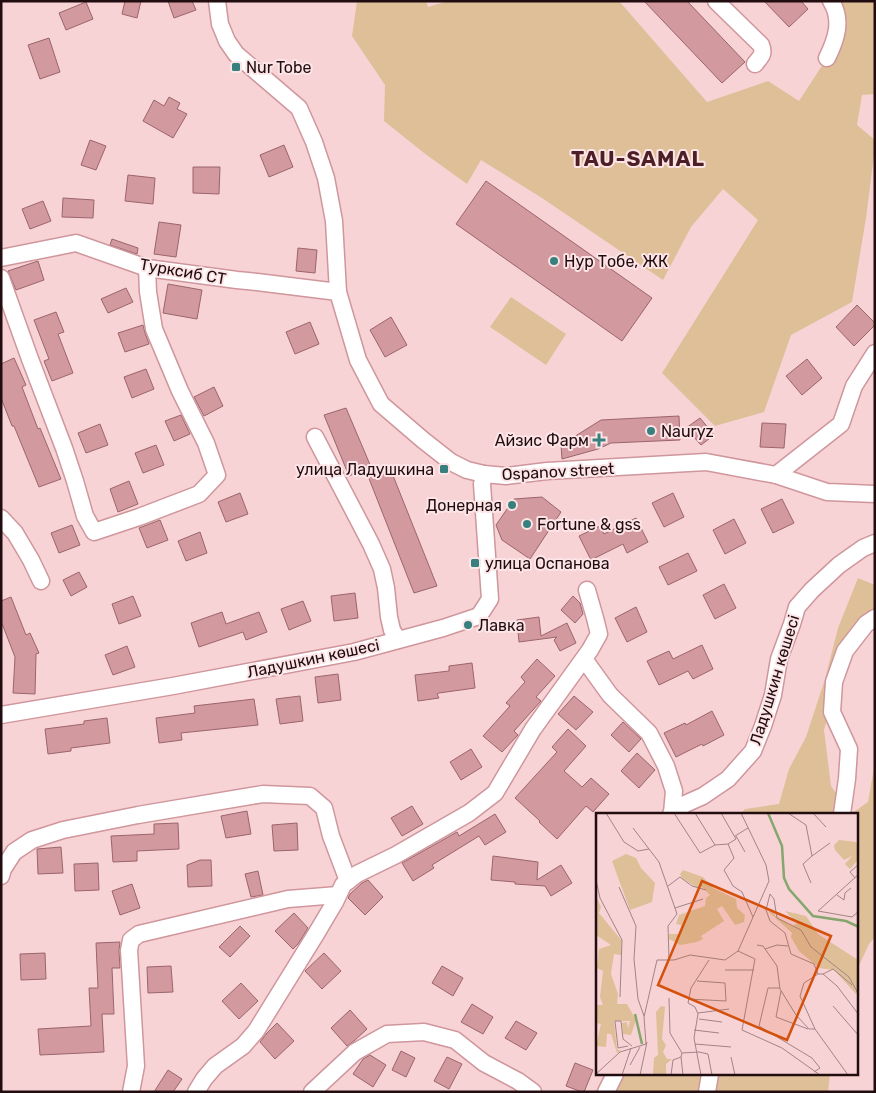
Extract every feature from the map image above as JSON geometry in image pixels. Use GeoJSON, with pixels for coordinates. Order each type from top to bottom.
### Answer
{"type":"FeatureCollection","features":[{"type":"Feature","properties":{"kind":"street","name":"Ospanov street"},"geometry":{"type":"LineString","coordinates":[[217,1],[220,24],[227,41],[236,54],[300,108],[314,142],[326,178],[334,222],[338,292],[358,360],[381,404],[451,462],[467,470],[506,476],[547,471],[706,462],[776,476],[827,492],[875,494]]}},
{"type":"Feature","properties":{"kind":"street"},"geometry":{"type":"LineString","coordinates":[[716,1],[761,45],[762,54],[755,64]]}},
{"type":"Feature","properties":{"kind":"street"},"geometry":{"type":"LineString","coordinates":[[827,58],[834,44],[838,27],[837,16],[831,1]]}},
{"type":"Feature","properties":{"kind":"street","name":"Турксиб СТ"},"geometry":{"type":"LineString","coordinates":[[1,258],[76,243],[147,268],[338,292]]}},
{"type":"Feature","properties":{"kind":"street"},"geometry":{"type":"LineString","coordinates":[[1,278],[64,448],[85,516],[94,532],[140,517],[199,494],[217,475],[206,443],[180,391],[154,329],[148,292],[147,268]]}},
{"type":"Feature","properties":{"kind":"street"},"geometry":{"type":"LineString","coordinates":[[776,476],[841,424],[854,386],[875,353]]}},
{"type":"Feature","properties":{"kind":"street"},"geometry":{"type":"LineString","coordinates":[[315,437],[371,544],[382,569],[389,617],[392,630],[398,640]]}},
{"type":"Feature","properties":{"kind":"street","name":"Ладушкин көшесі"},"geometry":{"type":"LineString","coordinates":[[1,714],[172,686],[354,652],[443,628],[479,616],[490,599],[482,484],[484,474]]}},
{"type":"Feature","properties":{"kind":"street"},"geometry":{"type":"LineString","coordinates":[[1,518],[15,533],[41,581]]}},
{"type":"Feature","properties":{"kind":"street","name":"Ладушкин көшесі"},"geometry":{"type":"LineString","coordinates":[[672,813],[685,804],[703,796],[728,778],[753,751],[773,694],[779,659],[797,607],[812,590],[840,565],[863,548],[875,543]]}},
{"type":"Feature","properties":{"kind":"street"},"geometry":{"type":"LineString","coordinates":[[196,1092],[215,1066],[243,1046],[256,1031],[316,934],[343,885],[357,874],[396,855],[469,814],[495,793],[533,729],[584,659],[598,634],[587,590]]}},
{"type":"Feature","properties":{"kind":"street"},"geometry":{"type":"LineString","coordinates":[[842,813],[849,749],[832,712],[834,682],[845,651],[866,624],[875,618]]}},
{"type":"Feature","properties":{"kind":"street"},"geometry":{"type":"LineString","coordinates":[[584,659],[610,695],[649,733],[666,766],[674,791],[671,813]]}},
{"type":"Feature","properties":{"kind":"street"},"geometry":{"type":"LineString","coordinates":[[1,876],[3,869],[14,852],[32,840],[63,830],[263,794],[310,796],[324,808],[331,836],[348,881]]}},
{"type":"Feature","properties":{"kind":"street"},"geometry":{"type":"LineString","coordinates":[[131,1092],[136,1066],[129,950],[131,940],[139,934],[288,899],[338,895]]}},
{"type":"Feature","properties":{"kind":"street"},"geometry":{"type":"LineString","coordinates":[[312,1092],[355,1052],[387,1034],[424,1032],[455,1040],[484,1063],[518,1081],[533,1092]]}},
{"type":"Feature","properties":{"kind":"street"},"geometry":{"type":"LineString","coordinates":[[606,1092],[614,1076]]}},
{"type":"Feature","properties":{"kind":"street"},"geometry":{"type":"LineString","coordinates":[[707,1092],[710,1076]]}},
{"type":"Feature","properties":{"kind":"shaded area"},"geometry":{"type":"Polygon","coordinates":[[[357,1],[426,1],[428,7],[448,1],[619,1],[707,102],[768,81],[799,101],[827,58],[834,19],[827,1],[875,1],[875,94],[862,95],[857,125],[875,140],[875,147],[866,218],[852,302],[791,335],[764,412],[715,426],[662,373],[758,220],[723,189],[691,227],[663,280],[542,198],[481,160],[467,184],[384,121],[385,85],[352,36],[357,1]]]}},
{"type":"Feature","properties":{"kind":"shaded area"},"geometry":{"type":"Polygon","coordinates":[[[511,297],[566,334],[546,365],[490,327],[511,297]]]}},
{"type":"Feature","properties":{"kind":"shaded area"},"geometry":{"type":"Polygon","coordinates":[[[858,578],[875,585],[875,611],[853,630],[824,730],[831,786],[849,813],[741,813],[745,809],[779,804],[789,769],[806,737],[825,679],[838,628],[858,578]]]}},
{"type":"Feature","properties":{"kind":"shaded area"},"geometry":{"type":"Polygon","coordinates":[[[875,762],[875,937],[869,944],[858,968],[858,813],[852,813],[868,802],[875,762]]]}},
{"type":"Feature","properties":{"kind":"shaded area"},"geometry":{"type":"Polygon","coordinates":[[[621,1076],[830,1076],[828,1092],[614,1092],[621,1076]]]}},
{"type":"Feature","properties":{"kind":"building"},"geometry":{"type":"Polygon","coordinates":[[[125,1],[141,1],[137,18],[122,14],[125,1]]]}},
{"type":"Feature","properties":{"kind":"building"},"geometry":{"type":"Polygon","coordinates":[[[168,1],[192,1],[196,10],[174,18],[168,1]]]}},
{"type":"Feature","properties":{"kind":"building"},"geometry":{"type":"Polygon","coordinates":[[[644,1],[687,1],[745,62],[722,83],[644,1]]]}},
{"type":"Feature","properties":{"kind":"building"},"geometry":{"type":"Polygon","coordinates":[[[764,1],[801,1],[808,9],[789,27],[764,1]]]}},
{"type":"Feature","properties":{"kind":"building"},"geometry":{"type":"Polygon","coordinates":[[[86,2],[93,19],[66,30],[59,13],[86,2]]]}},
{"type":"Feature","properties":{"kind":"building"},"geometry":{"type":"Polygon","coordinates":[[[49,38],[60,72],[40,79],[28,45],[49,38]]]}},
{"type":"Feature","properties":{"kind":"building"},"geometry":{"type":"Polygon","coordinates":[[[169,97],[180,103],[177,109],[187,114],[173,138],[143,121],[154,100],[164,106],[169,97]]]}},
{"type":"Feature","properties":{"kind":"building"},"geometry":{"type":"Polygon","coordinates":[[[90,140],[106,146],[96,170],[81,165],[90,140]]]}},
{"type":"Feature","properties":{"kind":"building"},"geometry":{"type":"Polygon","coordinates":[[[284,145],[293,167],[269,177],[260,155],[284,145]]]}},
{"type":"Feature","properties":{"kind":"building"},"geometry":{"type":"Polygon","coordinates":[[[193,167],[220,167],[219,194],[193,193],[193,167]]]}},
{"type":"Feature","properties":{"kind":"building"},"geometry":{"type":"Polygon","coordinates":[[[128,175],[155,178],[153,204],[125,201],[128,175]]]}},
{"type":"Feature","properties":{"kind":"building","name":"Нур Тобе, ЖК"},"geometry":{"type":"Polygon","coordinates":[[[486,181],[652,298],[622,341],[456,224],[486,181]]]}},
{"type":"Feature","properties":{"kind":"building"},"geometry":{"type":"Polygon","coordinates":[[[63,198],[94,200],[93,218],[62,217],[63,198]]]}},
{"type":"Feature","properties":{"kind":"building"},"geometry":{"type":"Polygon","coordinates":[[[43,201],[51,221],[30,229],[22,209],[43,201]]]}},
{"type":"Feature","properties":{"kind":"building"},"geometry":{"type":"Polygon","coordinates":[[[159,222],[181,225],[176,257],[154,254],[159,222]]]}},
{"type":"Feature","properties":{"kind":"building"},"geometry":{"type":"Polygon","coordinates":[[[112,239],[138,248],[137,254],[110,245],[112,239]]]}},
{"type":"Feature","properties":{"kind":"building"},"geometry":{"type":"Polygon","coordinates":[[[298,248],[317,250],[315,273],[296,271],[298,248]]]}},
{"type":"Feature","properties":{"kind":"building"},"geometry":{"type":"Polygon","coordinates":[[[38,261],[44,280],[16,290],[8,271],[38,261]]]}},
{"type":"Feature","properties":{"kind":"building"},"geometry":{"type":"Polygon","coordinates":[[[168,284],[202,290],[197,319],[163,313],[168,284]]]}},
{"type":"Feature","properties":{"kind":"building"},"geometry":{"type":"Polygon","coordinates":[[[126,288],[133,302],[108,313],[101,299],[126,288]]]}},
{"type":"Feature","properties":{"kind":"building"},"geometry":{"type":"Polygon","coordinates":[[[857,305],[875,325],[854,346],[836,327],[857,305]]]}},
{"type":"Feature","properties":{"kind":"building"},"geometry":{"type":"Polygon","coordinates":[[[56,312],[64,332],[58,334],[73,373],[52,381],[44,361],[49,359],[34,320],[56,312]]]}},
{"type":"Feature","properties":{"kind":"building"},"geometry":{"type":"Polygon","coordinates":[[[391,317],[407,345],[385,357],[370,330],[391,317]]]}},
{"type":"Feature","properties":{"kind":"building"},"geometry":{"type":"Polygon","coordinates":[[[310,322],[319,344],[295,354],[286,332],[310,322]]]}},
{"type":"Feature","properties":{"kind":"building"},"geometry":{"type":"Polygon","coordinates":[[[143,325],[149,344],[125,352],[118,333],[143,325]]]}},
{"type":"Feature","properties":{"kind":"building"},"geometry":{"type":"Polygon","coordinates":[[[14,358],[26,385],[22,387],[38,429],[40,428],[61,479],[39,487],[1,398],[1,364],[14,358]]]}},
{"type":"Feature","properties":{"kind":"building"},"geometry":{"type":"Polygon","coordinates":[[[807,359],[822,378],[802,395],[786,376],[807,359]]]}},
{"type":"Feature","properties":{"kind":"building"},"geometry":{"type":"Polygon","coordinates":[[[146,369],[154,389],[132,398],[124,377],[146,369]]]}},
{"type":"Feature","properties":{"kind":"building"},"geometry":{"type":"Polygon","coordinates":[[[214,387],[223,406],[204,416],[194,397],[214,387]]]}},
{"type":"Feature","properties":{"kind":"building"},"geometry":{"type":"Polygon","coordinates":[[[346,408],[371,467],[349,476],[324,415],[346,408]]]}},
{"type":"Feature","properties":{"kind":"building"},"geometry":{"type":"Polygon","coordinates":[[[181,415],[190,434],[174,441],[165,421],[181,415]]]}},
{"type":"Feature","properties":{"kind":"building"},"geometry":{"type":"Polygon","coordinates":[[[679,416],[680,440],[611,443],[598,449],[562,459],[561,445],[601,420],[679,416]]]}},
{"type":"Feature","properties":{"kind":"building"},"geometry":{"type":"Polygon","coordinates":[[[700,418],[714,435],[701,445],[686,428],[700,418]]]}},
{"type":"Feature","properties":{"kind":"building"},"geometry":{"type":"Polygon","coordinates":[[[762,423],[786,424],[784,448],[760,447],[762,423]]]}},
{"type":"Feature","properties":{"kind":"building"},"geometry":{"type":"Polygon","coordinates":[[[100,424],[108,445],[86,453],[78,433],[100,424]]]}},
{"type":"Feature","properties":{"kind":"building"},"geometry":{"type":"Polygon","coordinates":[[[156,445],[164,465],[143,473],[135,453],[156,445]]]}},
{"type":"Feature","properties":{"kind":"building"},"geometry":{"type":"Polygon","coordinates":[[[390,468],[437,586],[414,593],[368,476],[390,468]]]}},
{"type":"Feature","properties":{"kind":"building"},"geometry":{"type":"Polygon","coordinates":[[[129,481],[138,504],[118,512],[110,489],[129,481]]]}},
{"type":"Feature","properties":{"kind":"building"},"geometry":{"type":"Polygon","coordinates":[[[240,493],[248,514],[226,522],[218,502],[240,493]]]}},
{"type":"Feature","properties":{"kind":"building"},"geometry":{"type":"Polygon","coordinates":[[[673,493],[684,517],[664,527],[652,503],[673,493]]]}},
{"type":"Feature","properties":{"kind":"building"},"geometry":{"type":"Polygon","coordinates":[[[542,497],[561,512],[530,559],[502,540],[496,525],[514,499],[542,497]]]}},
{"type":"Feature","properties":{"kind":"building"},"geometry":{"type":"Polygon","coordinates":[[[782,499],[794,523],[773,533],[761,509],[782,499]]]}},
{"type":"Feature","properties":{"kind":"building"},"geometry":{"type":"Polygon","coordinates":[[[636,518],[648,542],[627,553],[623,544],[591,560],[579,536],[600,526],[604,534],[636,518]]]}},
{"type":"Feature","properties":{"kind":"building"},"geometry":{"type":"Polygon","coordinates":[[[734,519],[746,543],[725,554],[713,530],[734,519]]]}},
{"type":"Feature","properties":{"kind":"building"},"geometry":{"type":"Polygon","coordinates":[[[160,520],[168,540],[147,548],[139,528],[160,520]]]}},
{"type":"Feature","properties":{"kind":"building"},"geometry":{"type":"Polygon","coordinates":[[[72,525],[80,545],[59,553],[51,533],[72,525]]]}},
{"type":"Feature","properties":{"kind":"building"},"geometry":{"type":"Polygon","coordinates":[[[200,532],[207,553],[186,561],[178,541],[200,532]]]}},
{"type":"Feature","properties":{"kind":"building"},"geometry":{"type":"Polygon","coordinates":[[[688,553],[697,571],[668,585],[659,567],[688,553]]]}},
{"type":"Feature","properties":{"kind":"building"},"geometry":{"type":"Polygon","coordinates":[[[79,572],[87,587],[71,596],[63,580],[79,572]]]}},
{"type":"Feature","properties":{"kind":"building"},"geometry":{"type":"Polygon","coordinates":[[[724,584],[736,608],[715,619],[703,595],[724,584]]]}},
{"type":"Feature","properties":{"kind":"building"},"geometry":{"type":"Polygon","coordinates":[[[355,593],[358,618],[334,621],[331,596],[355,593]]]}},
{"type":"Feature","properties":{"kind":"building"},"geometry":{"type":"Polygon","coordinates":[[[133,596],[141,616],[119,624],[112,604],[133,596]]]}},
{"type":"Feature","properties":{"kind":"building"},"geometry":{"type":"Polygon","coordinates":[[[573,596],[580,603],[583,614],[575,623],[561,610],[573,596]]]}},
{"type":"Feature","properties":{"kind":"building"},"geometry":{"type":"Polygon","coordinates":[[[11,597],[26,635],[30,633],[39,653],[36,654],[35,694],[13,693],[15,657],[1,621],[1,601],[11,597]]]}},
{"type":"Feature","properties":{"kind":"building"},"geometry":{"type":"Polygon","coordinates":[[[303,601],[311,621],[289,630],[281,609],[303,601]]]}},
{"type":"Feature","properties":{"kind":"building"},"geometry":{"type":"Polygon","coordinates":[[[636,607],[647,632],[627,642],[615,618],[636,607]]]}},
{"type":"Feature","properties":{"kind":"building"},"geometry":{"type":"Polygon","coordinates":[[[222,612],[226,624],[259,612],[267,632],[246,640],[243,632],[199,647],[191,623],[222,612]]]}},
{"type":"Feature","properties":{"kind":"building"},"geometry":{"type":"Polygon","coordinates":[[[539,617],[541,636],[567,623],[576,643],[560,651],[554,640],[557,637],[519,642],[517,620],[539,617]]]}},
{"type":"Feature","properties":{"kind":"building"},"geometry":{"type":"Polygon","coordinates":[[[702,645],[713,669],[693,679],[688,671],[659,685],[647,661],[669,651],[673,659],[702,645]]]}},
{"type":"Feature","properties":{"kind":"building"},"geometry":{"type":"Polygon","coordinates":[[[127,646],[135,667],[113,675],[105,655],[127,646]]]}},
{"type":"Feature","properties":{"kind":"building"},"geometry":{"type":"Polygon","coordinates":[[[537,659],[555,676],[536,697],[541,701],[514,731],[518,735],[502,752],[483,736],[510,706],[506,703],[525,682],[521,677],[537,659]]]}},
{"type":"Feature","properties":{"kind":"building"},"geometry":{"type":"Polygon","coordinates":[[[472,663],[475,688],[439,693],[437,694],[439,698],[418,701],[415,675],[449,671],[449,666],[472,663]]]}},
{"type":"Feature","properties":{"kind":"building"},"geometry":{"type":"Polygon","coordinates":[[[338,674],[341,700],[318,703],[315,677],[338,674]]]}},
{"type":"Feature","properties":{"kind":"building"},"geometry":{"type":"Polygon","coordinates":[[[300,696],[303,721],[280,724],[276,699],[300,696]]]}},
{"type":"Feature","properties":{"kind":"building"},"geometry":{"type":"Polygon","coordinates":[[[574,696],[593,712],[576,730],[558,714],[574,696]]]}},
{"type":"Feature","properties":{"kind":"building"},"geometry":{"type":"Polygon","coordinates":[[[254,699],[258,725],[181,733],[182,740],[159,743],[156,718],[195,713],[194,706],[254,699]]]}},
{"type":"Feature","properties":{"kind":"building"},"geometry":{"type":"Polygon","coordinates":[[[712,711],[724,735],[676,757],[664,733],[685,723],[686,725],[712,711]]]}},
{"type":"Feature","properties":{"kind":"building"},"geometry":{"type":"Polygon","coordinates":[[[107,718],[110,743],[71,748],[71,751],[48,754],[45,729],[84,724],[84,721],[107,718]]]}},
{"type":"Feature","properties":{"kind":"building"},"geometry":{"type":"Polygon","coordinates":[[[623,722],[641,739],[629,752],[611,735],[623,722]]]}},
{"type":"Feature","properties":{"kind":"building"},"geometry":{"type":"Polygon","coordinates":[[[568,729],[586,746],[564,771],[582,787],[591,778],[609,794],[593,812],[586,806],[557,839],[515,798],[557,752],[552,747],[568,729]]]}},
{"type":"Feature","properties":{"kind":"building"},"geometry":{"type":"Polygon","coordinates":[[[471,749],[482,767],[461,780],[450,762],[471,749]]]}},
{"type":"Feature","properties":{"kind":"building"},"geometry":{"type":"Polygon","coordinates":[[[637,753],[655,770],[639,788],[621,771],[637,753]]]}},
{"type":"Feature","properties":{"kind":"building"},"geometry":{"type":"Polygon","coordinates":[[[412,806],[423,824],[402,836],[391,818],[412,806]]]}},
{"type":"Feature","properties":{"kind":"building"},"geometry":{"type":"Polygon","coordinates":[[[247,811],[251,834],[226,838],[221,816],[247,811]]]}},
{"type":"Feature","properties":{"kind":"building"},"geometry":{"type":"Polygon","coordinates":[[[495,814],[506,832],[485,845],[479,836],[432,865],[434,868],[413,881],[402,863],[457,832],[459,836],[495,814]]]}},
{"type":"Feature","properties":{"kind":"building"},"geometry":{"type":"Polygon","coordinates":[[[178,823],[179,849],[137,851],[137,861],[113,862],[111,836],[154,834],[154,824],[178,823]]]}},
{"type":"Feature","properties":{"kind":"building"},"geometry":{"type":"Polygon","coordinates":[[[297,823],[298,850],[274,851],[272,825],[297,823]]]}},
{"type":"Feature","properties":{"kind":"building"},"geometry":{"type":"Polygon","coordinates":[[[61,847],[63,873],[38,874],[37,849],[61,847]]]}},
{"type":"Feature","properties":{"kind":"building"},"geometry":{"type":"Polygon","coordinates":[[[493,856],[538,862],[537,880],[561,865],[572,883],[551,896],[545,886],[491,880],[493,856]]]}},
{"type":"Feature","properties":{"kind":"building"},"geometry":{"type":"Polygon","coordinates":[[[200,860],[211,860],[212,886],[188,887],[187,865],[200,860]]]}},
{"type":"Feature","properties":{"kind":"building"},"geometry":{"type":"Polygon","coordinates":[[[98,863],[99,890],[75,891],[74,864],[98,863]]]}},
{"type":"Feature","properties":{"kind":"building"},"geometry":{"type":"Polygon","coordinates":[[[258,871],[263,895],[251,897],[245,874],[258,871]]]}},
{"type":"Feature","properties":{"kind":"building"},"geometry":{"type":"Polygon","coordinates":[[[368,880],[383,897],[365,915],[348,898],[362,883],[368,880]]]}},
{"type":"Feature","properties":{"kind":"building"},"geometry":{"type":"Polygon","coordinates":[[[132,884],[140,908],[120,915],[112,891],[132,884]]]}},
{"type":"Feature","properties":{"kind":"building"},"geometry":{"type":"Polygon","coordinates":[[[294,913],[308,928],[293,949],[275,931],[294,913]]]}},
{"type":"Feature","properties":{"kind":"building"},"geometry":{"type":"Polygon","coordinates":[[[240,926],[250,936],[230,957],[219,947],[240,926]]]}},
{"type":"Feature","properties":{"kind":"building"},"geometry":{"type":"Polygon","coordinates":[[[120,942],[120,968],[112,968],[114,1014],[102,1014],[104,1052],[40,1055],[38,1029],[91,1026],[89,988],[98,988],[96,943],[120,942]]]}},
{"type":"Feature","properties":{"kind":"building"},"geometry":{"type":"Polygon","coordinates":[[[45,953],[46,979],[21,980],[20,954],[45,953]]]}},
{"type":"Feature","properties":{"kind":"building"},"geometry":{"type":"Polygon","coordinates":[[[324,953],[341,971],[322,989],[305,971],[324,953]]]}},
{"type":"Feature","properties":{"kind":"building"},"geometry":{"type":"Polygon","coordinates":[[[171,966],[173,992],[148,993],[147,967],[171,966]]]}},
{"type":"Feature","properties":{"kind":"building"},"geometry":{"type":"Polygon","coordinates":[[[442,966],[463,978],[453,996],[432,983],[442,966]]]}},
{"type":"Feature","properties":{"kind":"building"},"geometry":{"type":"Polygon","coordinates":[[[241,983],[258,1001],[239,1019],[222,1001],[241,983]]]}},
{"type":"Feature","properties":{"kind":"building"},"geometry":{"type":"Polygon","coordinates":[[[472,1004],[493,1017],[483,1034],[461,1022],[472,1004]]]}},
{"type":"Feature","properties":{"kind":"building"},"geometry":{"type":"Polygon","coordinates":[[[350,1010],[367,1029],[347,1046],[331,1028],[350,1010]]]}},
{"type":"Feature","properties":{"kind":"building"},"geometry":{"type":"Polygon","coordinates":[[[516,1021],[537,1033],[526,1050],[505,1038],[516,1021]]]}},
{"type":"Feature","properties":{"kind":"building"},"geometry":{"type":"Polygon","coordinates":[[[277,1023],[294,1041],[275,1059],[260,1042],[277,1023]]]}},
{"type":"Feature","properties":{"kind":"building"},"geometry":{"type":"Polygon","coordinates":[[[401,1051],[415,1058],[406,1077],[392,1070],[401,1051]]]}},
{"type":"Feature","properties":{"kind":"building"},"geometry":{"type":"Polygon","coordinates":[[[370,1055],[386,1065],[373,1087],[353,1074],[363,1059],[370,1055]]]}},
{"type":"Feature","properties":{"kind":"building"},"geometry":{"type":"Polygon","coordinates":[[[447,1057],[462,1064],[449,1089],[434,1081],[447,1057]]]}},
{"type":"Feature","properties":{"kind":"building"},"geometry":{"type":"Polygon","coordinates":[[[575,1063],[593,1070],[584,1092],[566,1086],[575,1063]]]}},
{"type":"Feature","properties":{"kind":"building"},"geometry":{"type":"Polygon","coordinates":[[[168,1070],[182,1079],[173,1092],[154,1092],[168,1070]]]}},
{"type":"Feature","properties":{"kind":"place","name":"Nur Tobe"},"geometry":{"type":"Point","coordinates":[236,67]}},
{"type":"Feature","properties":{"kind":"place","name":"Нур Тобе, ЖК"},"geometry":{"type":"Point","coordinates":[554,261]}},
{"type":"Feature","properties":{"kind":"place","name":"Nauryz"},"geometry":{"type":"Point","coordinates":[651,431]}},
{"type":"Feature","properties":{"kind":"place","name":"Айзис Фарм"},"geometry":{"type":"Point","coordinates":[599,440]}},
{"type":"Feature","properties":{"kind":"place","name":"улица Ладушкина"},"geometry":{"type":"Point","coordinates":[444,469]}},
{"type":"Feature","properties":{"kind":"place","name":"Донерная"},"geometry":{"type":"Point","coordinates":[512,505]}},
{"type":"Feature","properties":{"kind":"place","name":"Fortune & gss"},"geometry":{"type":"Point","coordinates":[527,524]}},
{"type":"Feature","properties":{"kind":"place","name":"улица Оспанова"},"geometry":{"type":"Point","coordinates":[475,563]}},
{"type":"Feature","properties":{"kind":"place","name":"Лавка"},"geometry":{"type":"Point","coordinates":[468,625]}},
{"type":"Feature","properties":{"kind":"district","name":"TAU-SAMAL"},"geometry":{"type":"Point","coordinates":[638,159]}}]}
